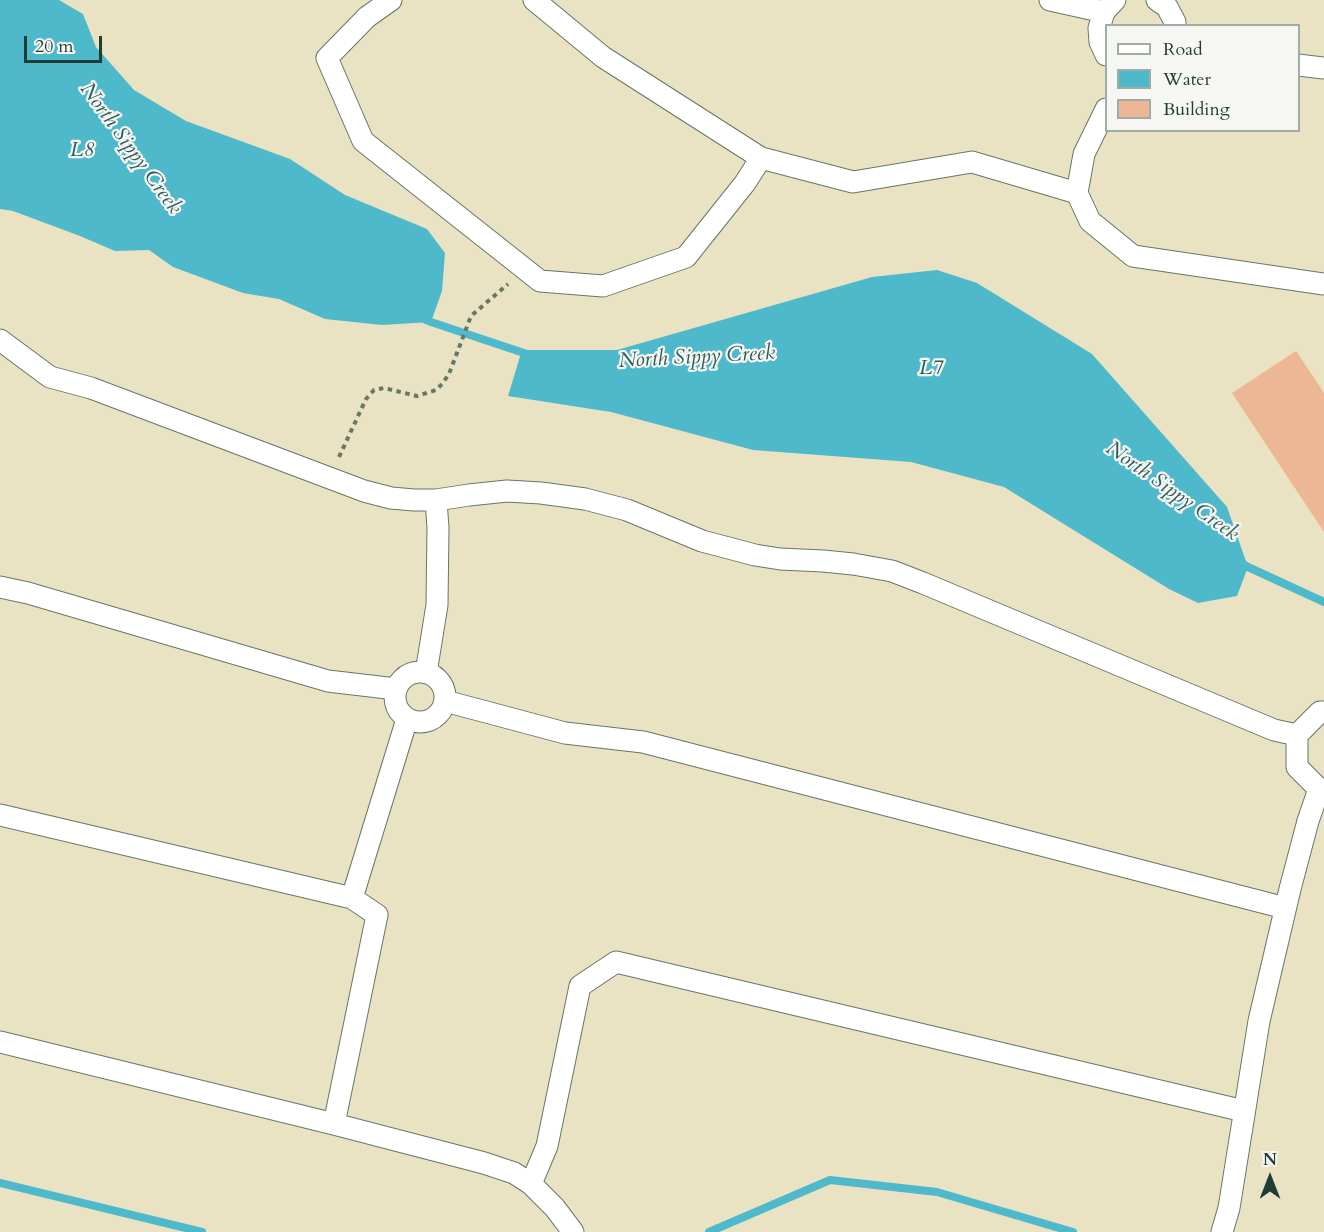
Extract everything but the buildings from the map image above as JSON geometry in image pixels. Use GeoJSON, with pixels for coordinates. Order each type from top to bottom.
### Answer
{"type":"FeatureCollection","features":[{"type":"Feature","properties":{"kind":"street"},"geometry":{"type":"LineString","coordinates":[[391,0],[367,17],[327,58],[363,141],[540,281],[603,286],[686,257],[745,183],[761,158]]}},
{"type":"Feature","properties":{"kind":"street"},"geometry":{"type":"LineString","coordinates":[[534,0],[603,57],[761,158],[853,182],[972,162],[1077,193]]}},
{"type":"Feature","properties":{"kind":"street"},"geometry":{"type":"LineString","coordinates":[[1050,0],[1110,6],[1099,28],[1100,42],[1105,51]]}},
{"type":"Feature","properties":{"kind":"street"},"geometry":{"type":"LineString","coordinates":[[1300,65],[1324,68]]}},
{"type":"Feature","properties":{"kind":"street"},"geometry":{"type":"LineString","coordinates":[[1105,113],[1084,154],[1077,193],[1090,221],[1133,256],[1324,284]]}},
{"type":"Feature","properties":{"kind":"street"},"geometry":{"type":"LineString","coordinates":[[0,340],[50,376],[91,388],[327,478],[391,498],[436,500],[507,491],[585,499],[627,510],[702,541],[755,555],[833,562],[892,571],[1274,730],[1297,735]]}},
{"type":"Feature","properties":{"kind":"street"},"geometry":{"type":"LineString","coordinates":[[426,673],[437,605],[436,500]]}},
{"type":"Feature","properties":{"kind":"street"},"geometry":{"type":"LineString","coordinates":[[0,587],[28,592],[328,681],[396,689]]}},
{"type":"Feature","properties":{"kind":"street"},"geometry":{"type":"LineString","coordinates":[[416,672],[434,676],[445,691],[443,709],[431,720],[415,722],[407,719],[397,710],[394,696],[396,689],[400,681],[416,672]]}},
{"type":"Feature","properties":{"kind":"street"},"geometry":{"type":"LineString","coordinates":[[445,701],[565,733],[644,742],[1285,908]]}},
{"type":"Feature","properties":{"kind":"street"},"geometry":{"type":"LineString","coordinates":[[1222,1232],[1229,1208],[1259,1021],[1308,821],[1322,789],[1297,767],[1297,735],[1320,712],[1324,712]]}},
{"type":"Feature","properties":{"kind":"street"},"geometry":{"type":"LineString","coordinates":[[352,898],[407,719]]}},
{"type":"Feature","properties":{"kind":"street"},"geometry":{"type":"LineString","coordinates":[[0,815],[352,898],[377,915],[334,1124]]}},
{"type":"Feature","properties":{"kind":"street"},"geometry":{"type":"LineString","coordinates":[[531,1184],[547,1146],[580,986],[616,962],[1244,1111]]}},
{"type":"Feature","properties":{"kind":"street"},"geometry":{"type":"LineString","coordinates":[[0,1042],[484,1163],[514,1173],[531,1184],[555,1208],[573,1232]]}},
{"type":"Feature","properties":{"kind":"path"},"geometry":{"type":"LineString","coordinates":[[327,478],[343,451],[366,399],[374,390],[384,388],[417,396],[436,390],[449,374],[471,316],[509,284],[540,281]]}},
{"type":"Feature","properties":{"kind":"water","name":"L8"},"geometry":{"type":"Polygon","coordinates":[[[0,0],[59,0],[83,14],[96,47],[134,90],[186,121],[290,159],[345,195],[427,229],[445,253],[442,291],[431,322],[382,325],[325,319],[279,299],[243,293],[173,267],[149,250],[115,251],[13,211],[0,209],[0,0]]]}},
{"type":"Feature","properties":{"kind":"water","name":"L7"},"geometry":{"type":"Polygon","coordinates":[[[937,270],[977,283],[1092,354],[1227,507],[1248,567],[1237,596],[1198,603],[1169,589],[1004,487],[911,462],[753,450],[611,412],[508,396],[522,350],[617,350],[872,277],[937,270]]]}},
{"type":"Feature","properties":{"kind":"waterway","name":"North Sippy Creek"},"geometry":{"type":"LineString","coordinates":[[422,318],[530,355]]}},
{"type":"Feature","properties":{"kind":"waterway","name":"North Sippy Creek"},"geometry":{"type":"LineString","coordinates":[[1239,561],[1324,602]]}},
{"type":"Feature","properties":{"kind":"waterway"},"geometry":{"type":"LineString","coordinates":[[709,1232],[830,1180],[937,1192],[1073,1232]]}},
{"type":"Feature","properties":{"kind":"waterway"},"geometry":{"type":"LineString","coordinates":[[0,1183],[202,1232]]}}]}
